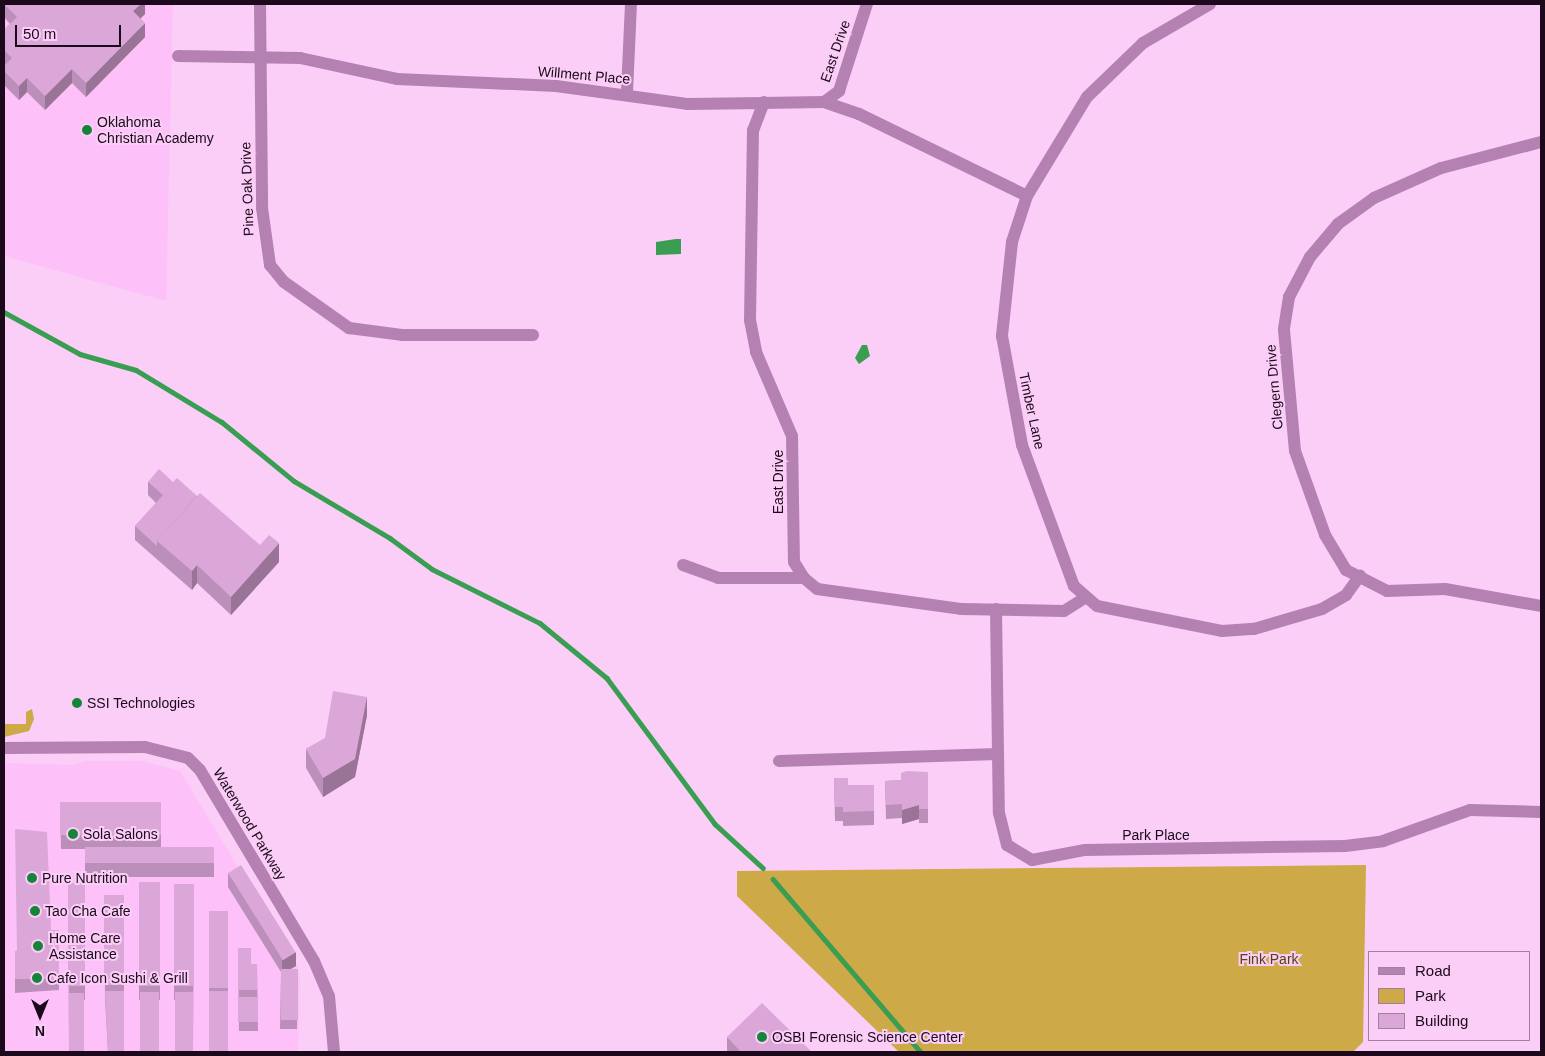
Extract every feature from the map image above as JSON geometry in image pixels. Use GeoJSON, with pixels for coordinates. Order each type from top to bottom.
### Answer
{"type":"FeatureCollection","features":[{"type":"Feature","properties":{"kind":"street","name":"Pine Oak Drive"},"geometry":{"type":"LineString","coordinates":[[260,4],[263,237],[270,265],[284,282],[330,318],[358,330],[533,336]]}},
{"type":"Feature","properties":{"kind":"street"},"geometry":{"type":"LineString","coordinates":[[627,92],[631,4]]}},
{"type":"Feature","properties":{"kind":"street","name":"East Drive"},"geometry":{"type":"LineString","coordinates":[[824,102],[839,91],[867,4]]}},
{"type":"Feature","properties":{"kind":"street","name":"Timber Lane"},"geometry":{"type":"LineString","coordinates":[[1210,4],[1143,43],[1087,97],[1027,196],[1012,242],[1002,336],[1022,445],[1074,586],[1085,598],[1097,606],[1222,631],[1254,629],[1322,609],[1346,595],[1360,576]]}},
{"type":"Feature","properties":{"kind":"street","name":"Willment Place"},"geometry":{"type":"LineString","coordinates":[[178,56],[260,55],[300,58],[397,79],[627,92],[687,104],[824,102],[859,114],[1027,196]]}},
{"type":"Feature","properties":{"kind":"street","name":"East Drive"},"geometry":{"type":"LineString","coordinates":[[764,102],[753,130],[750,320],[756,352],[792,436],[794,562],[804,578]]}},
{"type":"Feature","properties":{"kind":"street","name":"Clegern Drive"},"geometry":{"type":"LineString","coordinates":[[1541,142],[1441,168],[1374,198],[1338,224],[1310,257],[1289,296],[1284,330],[1295,451],[1335,557],[1360,576],[1387,591],[1444,589],[1541,606]]}},
{"type":"Feature","properties":{"kind":"street"},"geometry":{"type":"LineString","coordinates":[[683,565],[718,578],[804,578],[817,589],[844,595],[996,609],[1064,611],[1085,598]]}},
{"type":"Feature","properties":{"kind":"street","name":"Park Place"},"geometry":{"type":"LineString","coordinates":[[996,609],[998,754],[1002,832],[1008,845],[1032,860],[1085,850],[1345,846],[1383,842],[1470,810],[1541,812]]}},
{"type":"Feature","properties":{"kind":"street","name":"Waterwood Parkway"},"geometry":{"type":"LineString","coordinates":[[4,748],[145,747],[188,758],[200,770],[314,961],[329,996],[334,1052]]}},
{"type":"Feature","properties":{"kind":"street"},"geometry":{"type":"LineString","coordinates":[[779,760],[998,754]]}},
{"type":"Feature","properties":{"kind":"shaded area","name":"Oklahoma Christian Academy"},"geometry":{"type":"Polygon","coordinates":[[[4,4],[173,4],[166,301],[4,256],[4,4]]]}},
{"type":"Feature","properties":{"kind":"shaded area"},"geometry":{"type":"Polygon","coordinates":[[[681,239],[681,254],[656,255],[656,242],[681,239]]]}},
{"type":"Feature","properties":{"kind":"shaded area"},"geometry":{"type":"Polygon","coordinates":[[[862,345],[867,345],[870,356],[859,364],[855,358],[862,345]]]}},
{"type":"Feature","properties":{"kind":"shaded area"},"geometry":{"type":"Polygon","coordinates":[[[85,761],[143,761],[180,771],[296,963],[300,976],[298,1052],[4,1052],[4,763],[75,765],[85,761]]]}},
{"type":"Feature","properties":{"kind":"green space"},"geometry":{"type":"Polygon","coordinates":[[[32,709],[34,719],[29,731],[4,737],[4,724],[26,724],[26,712],[32,709]]]}},
{"type":"Feature","properties":{"kind":"green space","name":"Fink Park"},"geometry":{"type":"Polygon","coordinates":[[[1366,865],[1363,1042],[1353,1052],[899,1052],[737,896],[737,871],[1366,865]]]}},
{"type":"Feature","properties":{"kind":"building","name":"Oklahoma Christian Academy"},"geometry":{"type":"Polygon","coordinates":[[[4,4],[141,4],[133,11],[145,23],[86,83],[72,69],[45,96],[27,78],[19,86],[4,71],[4,66],[12,58],[4,50],[4,30],[17,17],[4,4]]]}},
{"type":"Feature","properties":{"kind":"building"},"geometry":{"type":"Polygon","coordinates":[[[159,469],[173,482],[177,478],[197,496],[157,541],[157,546],[135,526],[163,495],[148,482],[159,469]]]}},
{"type":"Feature","properties":{"kind":"building"},"geometry":{"type":"Polygon","coordinates":[[[200,493],[260,545],[269,535],[279,543],[231,597],[197,565],[192,571],[157,541],[200,493]]]}},
{"type":"Feature","properties":{"kind":"building"},"geometry":{"type":"Polygon","coordinates":[[[333,691],[367,697],[355,759],[323,778],[306,749],[325,738],[333,691]]]}},
{"type":"Feature","properties":{"kind":"building"},"geometry":{"type":"Polygon","coordinates":[[[907,771],[928,772],[928,809],[919,809],[919,805],[902,810],[902,804],[886,805],[885,781],[901,780],[901,773],[907,771]]]}},
{"type":"Feature","properties":{"kind":"building"},"geometry":{"type":"Polygon","coordinates":[[[834,778],[848,778],[848,785],[874,785],[874,811],[843,812],[843,807],[835,807],[834,778]]]}},
{"type":"Feature","properties":{"kind":"building"},"geometry":{"type":"Polygon","coordinates":[[[60,802],[161,802],[161,835],[60,835],[60,802]]]}},
{"type":"Feature","properties":{"kind":"building"},"geometry":{"type":"Polygon","coordinates":[[[15,829],[47,832],[51,930],[59,930],[59,951],[17,951],[15,829]]]}},
{"type":"Feature","properties":{"kind":"building"},"geometry":{"type":"Polygon","coordinates":[[[85,847],[214,847],[214,863],[85,863],[85,847]]]}},
{"type":"Feature","properties":{"kind":"building"},"geometry":{"type":"Polygon","coordinates":[[[241,865],[296,952],[283,960],[228,873],[241,865]]]}},
{"type":"Feature","properties":{"kind":"building"},"geometry":{"type":"Polygon","coordinates":[[[139,882],[160,882],[160,986],[139,986],[139,882]]]}},
{"type":"Feature","properties":{"kind":"building"},"geometry":{"type":"Polygon","coordinates":[[[68,883],[85,883],[85,986],[68,986],[68,883]]]}},
{"type":"Feature","properties":{"kind":"building"},"geometry":{"type":"Polygon","coordinates":[[[174,884],[194,884],[194,986],[174,986],[174,884]]]}},
{"type":"Feature","properties":{"kind":"building"},"geometry":{"type":"Polygon","coordinates":[[[104,895],[124,895],[124,985],[104,985],[104,895]]]}},
{"type":"Feature","properties":{"kind":"building"},"geometry":{"type":"Polygon","coordinates":[[[209,911],[228,911],[228,988],[209,988],[209,911]]]}},
{"type":"Feature","properties":{"kind":"building"},"geometry":{"type":"Polygon","coordinates":[[[238,948],[251,948],[251,964],[257,964],[257,990],[238,990],[238,948]]]}},
{"type":"Feature","properties":{"kind":"building"},"geometry":{"type":"Polygon","coordinates":[[[15,951],[59,951],[59,979],[15,979],[15,951]]]}},
{"type":"Feature","properties":{"kind":"building"},"geometry":{"type":"Polygon","coordinates":[[[281,969],[298,969],[298,1020],[281,1020],[281,969]]]}},
{"type":"Feature","properties":{"kind":"building"},"geometry":{"type":"Polygon","coordinates":[[[105,991],[124,991],[124,1052],[108,1052],[105,991]]]}},
{"type":"Feature","properties":{"kind":"building"},"geometry":{"type":"Polygon","coordinates":[[[209,991],[228,991],[228,1052],[209,1052],[209,991]]]}},
{"type":"Feature","properties":{"kind":"building"},"geometry":{"type":"Polygon","coordinates":[[[140,992],[159,992],[159,1052],[140,1052],[140,992]]]}},
{"type":"Feature","properties":{"kind":"building"},"geometry":{"type":"Polygon","coordinates":[[[175,992],[193,992],[193,1052],[175,1052],[175,992]]]}},
{"type":"Feature","properties":{"kind":"building"},"geometry":{"type":"Polygon","coordinates":[[[69,993],[84,993],[84,1052],[69,1052],[69,993]]]}},
{"type":"Feature","properties":{"kind":"building"},"geometry":{"type":"Polygon","coordinates":[[[238,997],[258,997],[258,1022],[238,1022],[238,997]]]}},
{"type":"Feature","properties":{"kind":"building"},"geometry":{"type":"Polygon","coordinates":[[[762,1003],[812,1052],[741,1052],[727,1037],[762,1003]]]}},
{"type":"Feature","properties":{"kind":"waterway"},"geometry":{"type":"LineString","coordinates":[[4,312],[80,354],[136,370],[222,422],[294,481],[390,538],[432,569],[540,623],[607,678],[715,824],[763,868]]}},
{"type":"Feature","properties":{"kind":"waterway"},"geometry":{"type":"LineString","coordinates":[[773,879],[921,1052]]}},
{"type":"Feature","properties":{"kind":"place","name":"Oklahoma Christian Academy"},"geometry":{"type":"Point","coordinates":[87,130]}},
{"type":"Feature","properties":{"kind":"place","name":"SSI Technologies"},"geometry":{"type":"Point","coordinates":[77,703]}},
{"type":"Feature","properties":{"kind":"place","name":"Sola Salons"},"geometry":{"type":"Point","coordinates":[73,834]}},
{"type":"Feature","properties":{"kind":"place","name":"Pure Nutrition"},"geometry":{"type":"Point","coordinates":[32,878]}},
{"type":"Feature","properties":{"kind":"place","name":"Tao Cha Cafe"},"geometry":{"type":"Point","coordinates":[35,911]}},
{"type":"Feature","properties":{"kind":"place","name":"Home Care Assistance"},"geometry":{"type":"Point","coordinates":[38,946]}},
{"type":"Feature","properties":{"kind":"place","name":"Cafe Icon Sushi & Grill"},"geometry":{"type":"Point","coordinates":[37,978]}},
{"type":"Feature","properties":{"kind":"place","name":"OSBI Forensic Science Center"},"geometry":{"type":"Point","coordinates":[762,1037]}}]}
